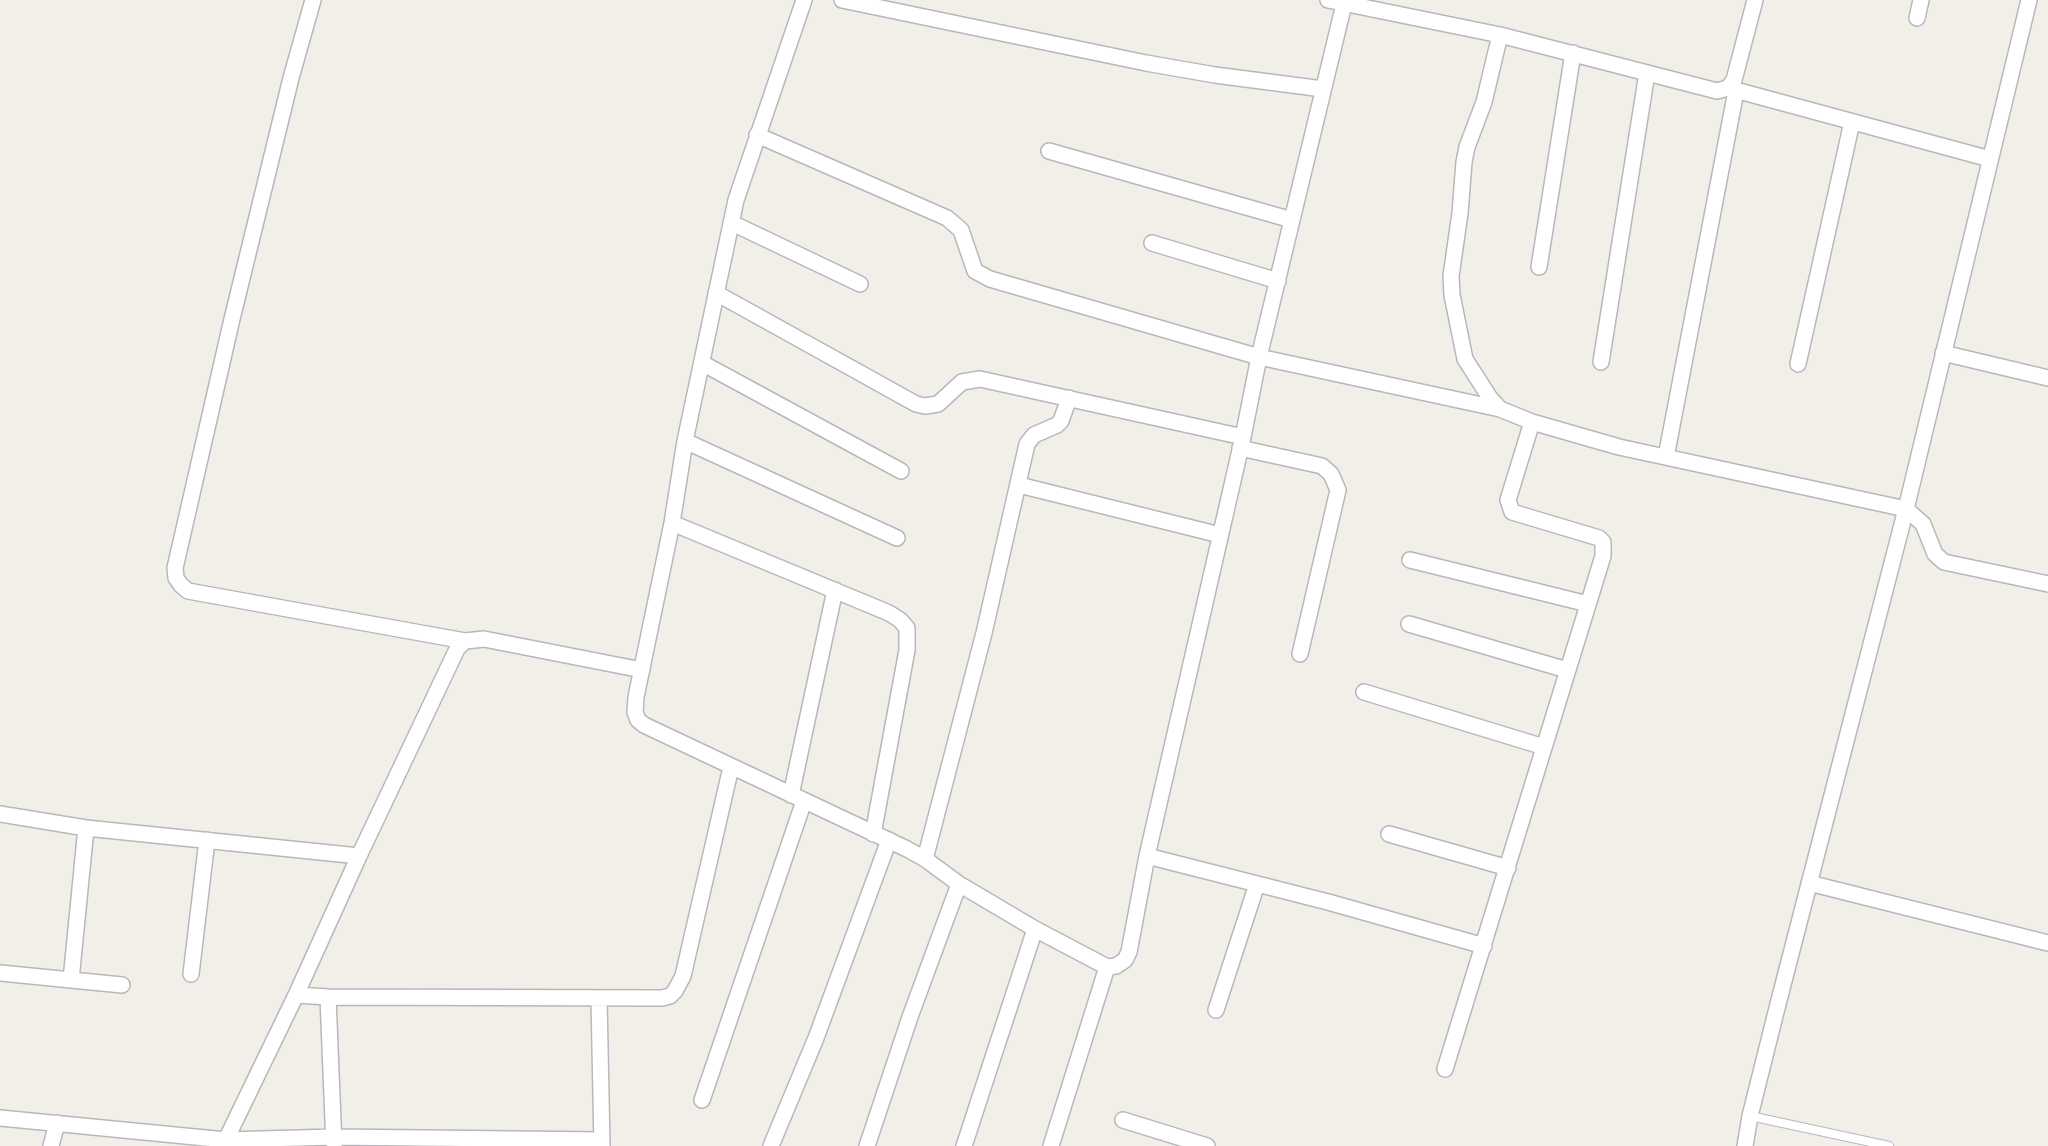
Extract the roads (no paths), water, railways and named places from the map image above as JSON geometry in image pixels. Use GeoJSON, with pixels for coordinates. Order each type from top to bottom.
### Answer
{"type":"FeatureCollection","features":[{"type":"Feature","properties":{"kind":"street"},"geometry":{"type":"LineString","coordinates":[[313,0],[291,78],[232,319],[175,568],[176,578],[188,591],[465,640],[484,639],[642,669]]}},
{"type":"Feature","properties":{"kind":"street"},"geometry":{"type":"LineString","coordinates":[[804,0],[789,50],[757,135],[736,200],[642,669],[635,707],[638,720],[644,725],[889,840],[925,859],[959,884],[1035,929],[1107,967],[1116,966],[1125,960],[1129,952],[1147,856],[1242,442],[1259,357],[1344,4]]}},
{"type":"Feature","properties":{"kind":"street"},"geometry":{"type":"LineString","coordinates":[[842,0],[1146,63],[1215,75],[1323,89]]}},
{"type":"Feature","properties":{"kind":"street"},"geometry":{"type":"LineString","coordinates":[[1328,0],[1500,35],[1710,90],[1732,90],[1990,159]]}},
{"type":"Feature","properties":{"kind":"street"},"geometry":{"type":"LineString","coordinates":[[1666,457],[1732,90],[1755,0]]}},
{"type":"Feature","properties":{"kind":"street"},"geometry":{"type":"LineString","coordinates":[[1917,18],[1921,0]]}},
{"type":"Feature","properties":{"kind":"street"},"geometry":{"type":"LineString","coordinates":[[1745,1146],[1750,1116],[1906,509],[2029,0]]}},
{"type":"Feature","properties":{"kind":"street"},"geometry":{"type":"LineString","coordinates":[[1500,35],[1484,102],[1467,147],[1451,276],[1452,295],[1465,359],[1478,381],[1500,409]]}},
{"type":"Feature","properties":{"kind":"street"},"geometry":{"type":"LineString","coordinates":[[1539,267],[1573,53]]}},
{"type":"Feature","properties":{"kind":"street"},"geometry":{"type":"LineString","coordinates":[[1601,362],[1647,73]]}},
{"type":"Feature","properties":{"kind":"street"},"geometry":{"type":"LineString","coordinates":[[1798,364],[1852,122]]}},
{"type":"Feature","properties":{"kind":"street"},"geometry":{"type":"LineString","coordinates":[[757,135],[947,218],[962,230],[971,262],[980,274],[1259,357],[1500,409],[1532,422],[1619,447],[1906,509],[1923,524],[1935,554],[1944,562],[2048,584]]}},
{"type":"Feature","properties":{"kind":"street"},"geometry":{"type":"LineString","coordinates":[[1049,151],[1292,220]]}},
{"type":"Feature","properties":{"kind":"street"},"geometry":{"type":"LineString","coordinates":[[732,223],[860,284]]}},
{"type":"Feature","properties":{"kind":"street"},"geometry":{"type":"LineString","coordinates":[[1152,243],[1278,281]]}},
{"type":"Feature","properties":{"kind":"street"},"geometry":{"type":"LineString","coordinates":[[716,293],[916,404],[925,406],[938,404],[962,382],[973,379],[1069,398],[1242,442],[1322,466],[1331,474],[1338,490],[1299,654]]}},
{"type":"Feature","properties":{"kind":"street"},"geometry":{"type":"LineString","coordinates":[[1943,353],[2048,378]]}},
{"type":"Feature","properties":{"kind":"street"},"geometry":{"type":"LineString","coordinates":[[702,363],[901,471]]}},
{"type":"Feature","properties":{"kind":"street"},"geometry":{"type":"LineString","coordinates":[[925,859],[984,633],[1029,439],[1061,421],[1069,398]]}},
{"type":"Feature","properties":{"kind":"street"},"geometry":{"type":"LineString","coordinates":[[1445,1070],[1603,556],[1603,542],[1599,538],[1517,516],[1512,512],[1509,500],[1532,422]]}},
{"type":"Feature","properties":{"kind":"street"},"geometry":{"type":"LineString","coordinates":[[686,441],[897,538]]}},
{"type":"Feature","properties":{"kind":"street"},"geometry":{"type":"LineString","coordinates":[[1018,485],[1220,535]]}},
{"type":"Feature","properties":{"kind":"street"},"geometry":{"type":"LineString","coordinates":[[672,522],[895,616],[907,628],[908,636],[873,834]]}},
{"type":"Feature","properties":{"kind":"street"},"geometry":{"type":"LineString","coordinates":[[1410,560],[1588,604]]}},
{"type":"Feature","properties":{"kind":"street"},"geometry":{"type":"LineString","coordinates":[[702,1100],[798,798],[835,590]]}},
{"type":"Feature","properties":{"kind":"street"},"geometry":{"type":"LineString","coordinates":[[1409,624],[1567,670]]}},
{"type":"Feature","properties":{"kind":"street"},"geometry":{"type":"LineString","coordinates":[[224,1143],[296,995],[457,649],[465,640]]}},
{"type":"Feature","properties":{"kind":"street"},"geometry":{"type":"LineString","coordinates":[[1364,692],[1544,747]]}},
{"type":"Feature","properties":{"kind":"street"},"geometry":{"type":"LineString","coordinates":[[296,995],[599,998],[670,996],[683,975],[731,766]]}},
{"type":"Feature","properties":{"kind":"street"},"geometry":{"type":"LineString","coordinates":[[0,814],[86,828],[359,856]]}},
{"type":"Feature","properties":{"kind":"street"},"geometry":{"type":"LineString","coordinates":[[71,980],[86,828]]}},
{"type":"Feature","properties":{"kind":"street"},"geometry":{"type":"LineString","coordinates":[[1389,834],[1508,868]]}},
{"type":"Feature","properties":{"kind":"street"},"geometry":{"type":"LineString","coordinates":[[191,974],[207,840]]}},
{"type":"Feature","properties":{"kind":"street"},"geometry":{"type":"LineString","coordinates":[[771,1146],[816,1038],[889,840]]}},
{"type":"Feature","properties":{"kind":"street"},"geometry":{"type":"LineString","coordinates":[[1147,856],[1484,946]]}},
{"type":"Feature","properties":{"kind":"street"},"geometry":{"type":"LineString","coordinates":[[1809,883],[2048,943]]}},
{"type":"Feature","properties":{"kind":"street"},"geometry":{"type":"LineString","coordinates":[[867,1146],[910,1017],[959,884]]}},
{"type":"Feature","properties":{"kind":"street"},"geometry":{"type":"LineString","coordinates":[[1216,1010],[1257,884]]}},
{"type":"Feature","properties":{"kind":"street"},"geometry":{"type":"LineString","coordinates":[[964,1146],[1035,929]]}},
{"type":"Feature","properties":{"kind":"street"},"geometry":{"type":"LineString","coordinates":[[1051,1146],[1107,967]]}},
{"type":"Feature","properties":{"kind":"street"},"geometry":{"type":"LineString","coordinates":[[0,973],[122,985]]}},
{"type":"Feature","properties":{"kind":"street"},"geometry":{"type":"LineString","coordinates":[[328,997],[334,1142]]}},
{"type":"Feature","properties":{"kind":"street"},"geometry":{"type":"LineString","coordinates":[[0,1118],[224,1143],[602,1143],[599,998]]}},
{"type":"Feature","properties":{"kind":"street"},"geometry":{"type":"LineString","coordinates":[[1123,1120],[1207,1146]]}},
{"type":"Feature","properties":{"kind":"street"},"geometry":{"type":"LineString","coordinates":[[51,1146],[57,1123]]}},
{"type":"Feature","properties":{"kind":"lane"},"geometry":{"type":"LineString","coordinates":[[1750,1116],[1889,1146]]}}]}
